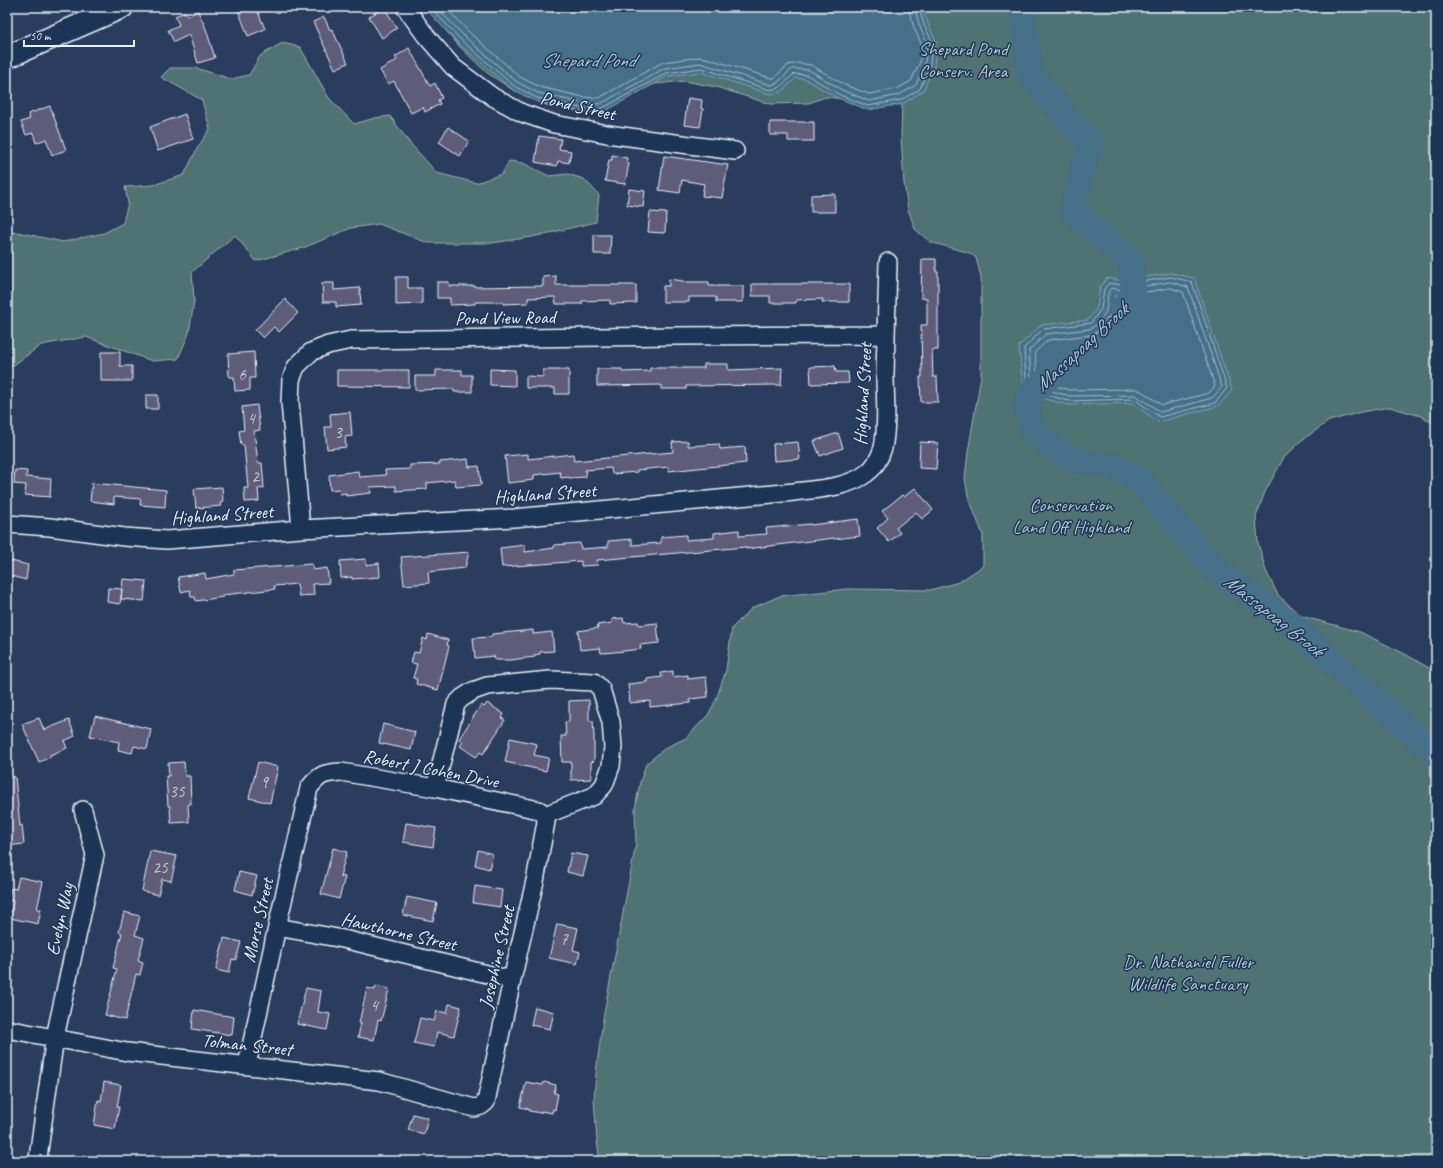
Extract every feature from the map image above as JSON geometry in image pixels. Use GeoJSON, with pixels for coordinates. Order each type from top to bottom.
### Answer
{"type":"FeatureCollection","features":[{"type":"Feature","properties":{"kind":"main road"},"geometry":{"type":"LineString","coordinates":[[7,57],[122,7]]}},
{"type":"Feature","properties":{"kind":"street","name":"Pond Street"},"geometry":{"type":"LineString","coordinates":[[405,7],[426,36],[453,67],[493,97],[522,113],[554,124],[607,134],[735,151]]}},
{"type":"Feature","properties":{"kind":"street","name":"Highland Street"},"geometry":{"type":"LineString","coordinates":[[7,524],[50,527],[124,537],[167,540],[301,529],[514,518],[794,492],[850,482],[871,470],[878,460],[883,447],[885,425],[888,262]]}},
{"type":"Feature","properties":{"kind":"street","name":"Pond View Road"},"geometry":{"type":"LineString","coordinates":[[301,529],[290,402],[291,380],[296,367],[311,352],[328,345],[351,340],[886,335]]}},
{"type":"Feature","properties":{"kind":"street"},"geometry":{"type":"LineString","coordinates":[[435,788],[456,704],[473,690],[488,686],[550,680],[594,682],[601,689],[611,722],[613,747],[611,766],[604,785],[594,796],[545,815]]}},
{"type":"Feature","properties":{"kind":"street","name":"Robert J Cohen Drive"},"geometry":{"type":"LineString","coordinates":[[311,785],[317,778],[326,772],[341,772],[435,788],[539,810],[545,815]]}},
{"type":"Feature","properties":{"kind":"street","name":"Morse Street"},"geometry":{"type":"LineString","coordinates":[[247,1066],[277,927],[309,788],[311,785]]}},
{"type":"Feature","properties":{"kind":"street","name":"Evelyn Way"},"geometry":{"type":"LineString","coordinates":[[38,1161],[55,1037],[95,855],[83,810]]}},
{"type":"Feature","properties":{"kind":"street","name":"Josephine Street"},"geometry":{"type":"LineString","coordinates":[[481,1106],[486,1102],[512,980],[536,880],[546,822],[545,815]]}},
{"type":"Feature","properties":{"kind":"street","name":"Hawthorne Street"},"geometry":{"type":"LineString","coordinates":[[277,927],[343,939],[512,980]]}},
{"type":"Feature","properties":{"kind":"street","name":"Tolman Street"},"geometry":{"type":"LineString","coordinates":[[7,1029],[127,1052],[379,1081],[474,1108],[481,1106]]}},
{"type":"Feature","properties":{"kind":"green space"},"geometry":{"type":"Polygon","coordinates":[[[426,7],[1436,7],[1436,425],[1421,416],[1390,407],[1361,412],[1329,421],[1302,440],[1283,459],[1265,492],[1256,517],[1258,543],[1266,571],[1278,595],[1301,616],[1360,632],[1405,654],[1436,672],[1436,1161],[600,1161],[594,1099],[596,1073],[603,1019],[636,844],[635,809],[640,782],[646,764],[665,748],[686,738],[708,715],[716,700],[726,670],[732,628],[752,608],[780,596],[848,589],[930,590],[959,582],[983,566],[983,535],[968,496],[965,478],[981,376],[981,277],[976,258],[970,253],[930,242],[915,229],[908,209],[904,183],[901,137],[902,105],[825,97],[809,103],[770,104],[716,87],[684,81],[655,84],[615,101],[594,113],[546,105],[513,90],[486,72],[459,46],[426,7]]]}},
{"type":"Feature","properties":{"kind":"green space"},"geometry":{"type":"Polygon","coordinates":[[[282,43],[300,47],[329,98],[354,124],[375,118],[390,116],[409,142],[437,173],[476,183],[502,174],[509,161],[523,163],[549,176],[567,174],[584,179],[599,195],[596,222],[532,237],[492,243],[428,243],[379,224],[351,228],[303,248],[256,261],[235,235],[192,272],[194,301],[189,333],[178,359],[152,361],[86,337],[41,345],[7,370],[7,233],[17,232],[63,242],[104,233],[123,223],[128,203],[125,187],[153,185],[184,175],[198,147],[210,129],[202,100],[161,77],[170,68],[196,68],[231,79],[249,75],[260,56],[282,43]]]}},
{"type":"Feature","properties":{"kind":"water","name":"Shepard Pond"},"geometry":{"type":"Polygon","coordinates":[[[424,7],[922,7],[936,41],[934,66],[923,91],[902,104],[868,110],[838,98],[805,79],[796,78],[781,92],[770,94],[701,72],[668,76],[602,113],[581,112],[535,101],[512,89],[458,43],[424,7]]]}},
{"type":"Feature","properties":{"kind":"water"},"geometry":{"type":"Polygon","coordinates":[[[1171,273],[1194,278],[1232,390],[1218,406],[1158,422],[1133,403],[1068,405],[1030,395],[1022,379],[1019,346],[1041,325],[1088,320],[1097,308],[1100,287],[1107,278],[1121,281],[1171,273]]]}},
{"type":"Feature","properties":{"kind":"building"},"geometry":{"type":"Polygon","coordinates":[[[237,7],[256,7],[265,29],[248,36],[237,7]]]}},
{"type":"Feature","properties":{"kind":"building"},"geometry":{"type":"Polygon","coordinates":[[[384,7],[397,28],[382,38],[369,17],[384,7]]]}},
{"type":"Feature","properties":{"kind":"building"},"geometry":{"type":"Polygon","coordinates":[[[198,11],[206,29],[215,58],[198,63],[189,35],[174,42],[168,30],[179,25],[175,16],[185,12],[187,16],[198,11]]]}},
{"type":"Feature","properties":{"kind":"building"},"geometry":{"type":"Polygon","coordinates":[[[324,17],[330,30],[332,29],[348,63],[335,69],[313,22],[324,17]]]}},
{"type":"Feature","properties":{"kind":"building"},"geometry":{"type":"Polygon","coordinates":[[[409,48],[430,86],[435,83],[442,98],[438,100],[440,104],[425,112],[423,107],[411,113],[394,81],[388,84],[380,70],[397,60],[395,57],[409,48]]]}},
{"type":"Feature","properties":{"kind":"building"},"geometry":{"type":"Polygon","coordinates":[[[688,98],[702,100],[701,108],[703,109],[700,127],[684,125],[688,98]]]}},
{"type":"Feature","properties":{"kind":"building"},"geometry":{"type":"Polygon","coordinates":[[[50,106],[66,150],[52,155],[46,139],[36,143],[33,133],[26,135],[21,122],[30,119],[28,114],[50,106]]]}},
{"type":"Feature","properties":{"kind":"building"},"geometry":{"type":"Polygon","coordinates":[[[185,114],[193,139],[158,151],[150,127],[185,114]]]}},
{"type":"Feature","properties":{"kind":"building"},"geometry":{"type":"Polygon","coordinates":[[[770,122],[814,122],[814,141],[788,141],[788,135],[770,135],[770,122]]]}},
{"type":"Feature","properties":{"kind":"building"},"geometry":{"type":"Polygon","coordinates":[[[448,127],[469,141],[460,156],[439,142],[448,127]]]}},
{"type":"Feature","properties":{"kind":"building"},"geometry":{"type":"Polygon","coordinates":[[[539,136],[561,139],[559,149],[571,151],[569,163],[558,161],[557,166],[535,162],[539,136]]]}},
{"type":"Feature","properties":{"kind":"building"},"geometry":{"type":"Polygon","coordinates":[[[612,155],[627,158],[626,163],[629,163],[625,184],[605,181],[609,160],[612,160],[612,155]]]}},
{"type":"Feature","properties":{"kind":"building"},"geometry":{"type":"Polygon","coordinates":[[[664,156],[728,165],[722,198],[702,196],[704,184],[682,180],[680,193],[659,190],[664,156]]]}},
{"type":"Feature","properties":{"kind":"building"},"geometry":{"type":"Polygon","coordinates":[[[629,189],[645,191],[643,207],[627,205],[629,189]]]}},
{"type":"Feature","properties":{"kind":"building"},"geometry":{"type":"Polygon","coordinates":[[[835,194],[835,212],[811,212],[811,195],[835,194]]]}},
{"type":"Feature","properties":{"kind":"building"},"geometry":{"type":"Polygon","coordinates":[[[650,212],[666,213],[665,233],[648,232],[650,212]]]}},
{"type":"Feature","properties":{"kind":"building"},"geometry":{"type":"Polygon","coordinates":[[[594,235],[611,235],[610,254],[594,254],[594,235]]]}},
{"type":"Feature","properties":{"kind":"building"},"geometry":{"type":"Polygon","coordinates":[[[922,259],[936,259],[936,272],[938,272],[938,350],[932,350],[933,377],[937,377],[938,402],[921,402],[921,325],[927,325],[927,298],[921,298],[922,259]]]}},
{"type":"Feature","properties":{"kind":"building"},"geometry":{"type":"Polygon","coordinates":[[[556,276],[556,285],[636,285],[636,303],[610,304],[610,300],[582,301],[582,304],[556,304],[555,297],[528,298],[528,303],[503,304],[503,302],[475,302],[475,304],[450,305],[450,298],[437,298],[437,282],[449,282],[449,286],[475,287],[543,286],[543,277],[556,276]]]}},
{"type":"Feature","properties":{"kind":"building"},"geometry":{"type":"Polygon","coordinates":[[[396,277],[408,277],[408,288],[422,288],[422,304],[396,305],[396,277]]]}},
{"type":"Feature","properties":{"kind":"building"},"geometry":{"type":"Polygon","coordinates":[[[669,279],[683,282],[709,282],[709,286],[743,286],[743,302],[716,302],[716,297],[689,297],[689,302],[663,302],[663,286],[669,286],[669,279]]]}},
{"type":"Feature","properties":{"kind":"building"},"geometry":{"type":"Polygon","coordinates":[[[322,283],[334,283],[334,290],[360,288],[361,305],[336,307],[336,302],[323,302],[322,283]]]}},
{"type":"Feature","properties":{"kind":"building"},"geometry":{"type":"Polygon","coordinates":[[[752,284],[849,284],[849,302],[822,302],[823,299],[796,300],[796,303],[770,303],[770,296],[752,296],[752,284]]]}},
{"type":"Feature","properties":{"kind":"building"},"geometry":{"type":"Polygon","coordinates":[[[285,299],[298,313],[279,332],[274,327],[263,338],[255,330],[285,299]]]}},
{"type":"Feature","properties":{"kind":"building"},"geometry":{"type":"Polygon","coordinates":[[[101,352],[120,352],[120,366],[132,366],[132,381],[101,381],[101,352]]]}},
{"type":"Feature","properties":{"kind":"building"},"geometry":{"type":"Polygon","coordinates":[[[254,352],[255,378],[250,378],[250,390],[235,391],[234,377],[229,377],[228,354],[254,352]]]}},
{"type":"Feature","properties":{"kind":"building"},"geometry":{"type":"Polygon","coordinates":[[[704,364],[728,364],[728,370],[782,368],[781,385],[686,386],[686,389],[661,389],[661,385],[597,386],[597,369],[622,369],[622,372],[650,371],[650,368],[704,368],[704,364]]]}},
{"type":"Feature","properties":{"kind":"building"},"geometry":{"type":"Polygon","coordinates":[[[835,366],[836,372],[848,372],[849,383],[811,384],[810,367],[835,366]]]}},
{"type":"Feature","properties":{"kind":"building"},"geometry":{"type":"Polygon","coordinates":[[[490,369],[515,370],[515,386],[490,385],[490,369]]]}},
{"type":"Feature","properties":{"kind":"building"},"geometry":{"type":"Polygon","coordinates":[[[337,370],[409,370],[409,387],[337,386],[337,370]]]}},
{"type":"Feature","properties":{"kind":"building"},"geometry":{"type":"Polygon","coordinates":[[[436,370],[462,370],[462,375],[472,375],[472,392],[454,392],[454,389],[415,390],[415,376],[436,376],[436,370]]]}},
{"type":"Feature","properties":{"kind":"building"},"geometry":{"type":"Polygon","coordinates":[[[543,370],[569,370],[569,394],[555,394],[555,388],[526,388],[526,376],[543,377],[543,370]]]}},
{"type":"Feature","properties":{"kind":"building"},"geometry":{"type":"Polygon","coordinates":[[[146,395],[158,395],[158,409],[146,409],[146,395]]]}},
{"type":"Feature","properties":{"kind":"building"},"geometry":{"type":"Polygon","coordinates":[[[257,405],[260,430],[254,431],[258,463],[262,463],[264,488],[258,489],[259,501],[245,502],[244,488],[248,488],[244,445],[241,445],[239,431],[244,430],[242,407],[257,405]]]}},
{"type":"Feature","properties":{"kind":"building"},"geometry":{"type":"Polygon","coordinates":[[[350,412],[352,436],[345,437],[346,447],[327,449],[325,427],[331,427],[330,414],[350,412]]]}},
{"type":"Feature","properties":{"kind":"building"},"geometry":{"type":"Polygon","coordinates":[[[838,433],[843,448],[820,456],[814,441],[838,433]]]}},
{"type":"Feature","properties":{"kind":"building"},"geometry":{"type":"Polygon","coordinates":[[[688,441],[688,446],[719,444],[720,449],[745,447],[746,463],[669,471],[668,467],[612,474],[611,468],[585,470],[586,477],[569,478],[561,478],[560,472],[534,475],[534,480],[508,483],[505,456],[528,454],[528,459],[573,454],[574,461],[673,452],[672,442],[688,441]]]}},
{"type":"Feature","properties":{"kind":"building"},"geometry":{"type":"Polygon","coordinates":[[[798,442],[800,459],[774,461],[773,444],[798,442]]]}},
{"type":"Feature","properties":{"kind":"building"},"geometry":{"type":"Polygon","coordinates":[[[920,442],[938,443],[936,469],[919,468],[920,442]]]}},
{"type":"Feature","properties":{"kind":"building"},"geometry":{"type":"Polygon","coordinates":[[[468,459],[469,467],[479,466],[481,485],[456,487],[455,480],[427,483],[427,489],[396,491],[396,486],[370,487],[371,493],[346,496],[346,493],[340,494],[339,489],[330,490],[329,475],[358,471],[359,477],[386,475],[385,470],[410,469],[410,465],[440,464],[440,462],[468,459]]]}},
{"type":"Feature","properties":{"kind":"building"},"geometry":{"type":"Polygon","coordinates":[[[15,470],[27,471],[26,477],[51,479],[50,497],[25,495],[26,485],[14,484],[15,470]]]}},
{"type":"Feature","properties":{"kind":"building"},"geometry":{"type":"Polygon","coordinates":[[[92,483],[166,490],[165,507],[140,505],[141,499],[114,497],[114,504],[90,501],[92,483]]]}},
{"type":"Feature","properties":{"kind":"building"},"geometry":{"type":"Polygon","coordinates":[[[222,487],[223,502],[220,503],[221,506],[196,508],[194,489],[222,487]]]}},
{"type":"Feature","properties":{"kind":"building"},"geometry":{"type":"Polygon","coordinates":[[[915,488],[933,510],[922,519],[916,512],[896,528],[900,533],[889,542],[877,528],[888,518],[882,511],[902,495],[904,497],[915,488]]]}},
{"type":"Feature","properties":{"kind":"building"},"geometry":{"type":"Polygon","coordinates":[[[858,519],[860,536],[746,549],[746,547],[597,560],[598,565],[581,566],[581,561],[502,567],[500,548],[525,545],[525,552],[554,548],[554,545],[580,543],[581,549],[608,547],[608,541],[632,539],[632,545],[661,543],[661,537],[686,535],[686,540],[714,538],[714,533],[739,530],[739,536],[767,534],[766,528],[811,525],[858,519]]]}},
{"type":"Feature","properties":{"kind":"building"},"geometry":{"type":"Polygon","coordinates":[[[469,552],[465,568],[428,572],[429,583],[404,585],[401,557],[469,552]]]}},
{"type":"Feature","properties":{"kind":"building"},"geometry":{"type":"Polygon","coordinates":[[[366,559],[366,565],[379,563],[380,577],[352,579],[352,577],[341,578],[340,561],[366,559]]]}},
{"type":"Feature","properties":{"kind":"building"},"geometry":{"type":"Polygon","coordinates":[[[7,560],[28,565],[26,580],[7,575],[7,560]]]}},
{"type":"Feature","properties":{"kind":"building"},"geometry":{"type":"Polygon","coordinates":[[[312,564],[313,570],[327,568],[329,583],[313,584],[314,595],[299,596],[297,584],[274,586],[275,589],[223,595],[223,597],[196,601],[195,597],[191,597],[190,590],[181,592],[178,577],[205,573],[206,579],[234,574],[234,570],[312,564]]]}},
{"type":"Feature","properties":{"kind":"building"},"geometry":{"type":"Polygon","coordinates":[[[123,579],[146,581],[144,601],[121,599],[123,579]]]}},
{"type":"Feature","properties":{"kind":"building"},"geometry":{"type":"Polygon","coordinates":[[[108,588],[122,589],[120,604],[107,602],[108,588]]]}},
{"type":"Feature","properties":{"kind":"building"},"geometry":{"type":"Polygon","coordinates":[[[623,618],[624,623],[638,622],[639,625],[657,623],[659,643],[640,645],[641,649],[615,652],[601,653],[600,648],[580,650],[578,631],[598,628],[597,625],[612,623],[612,619],[623,618]]]}},
{"type":"Feature","properties":{"kind":"building"},"geometry":{"type":"Polygon","coordinates":[[[533,630],[533,634],[552,632],[554,651],[540,652],[540,654],[534,655],[535,657],[510,660],[495,660],[494,656],[475,658],[473,638],[492,637],[492,634],[533,630]]]}},
{"type":"Feature","properties":{"kind":"building"},"geometry":{"type":"Polygon","coordinates":[[[428,634],[448,640],[447,645],[449,646],[438,690],[416,684],[417,679],[413,678],[417,664],[411,663],[414,652],[419,653],[423,638],[427,640],[428,634]]]}},
{"type":"Feature","properties":{"kind":"building"},"geometry":{"type":"Polygon","coordinates":[[[673,671],[673,677],[688,675],[688,679],[706,677],[708,697],[690,699],[690,703],[650,707],[650,701],[630,703],[628,684],[647,682],[647,679],[662,677],[661,673],[673,671]]]}},
{"type":"Feature","properties":{"kind":"building"},"geometry":{"type":"Polygon","coordinates":[[[589,700],[589,721],[593,721],[594,736],[594,761],[591,762],[591,779],[571,780],[571,762],[562,762],[561,736],[566,736],[565,722],[569,722],[569,701],[589,700]]]}},
{"type":"Feature","properties":{"kind":"building"},"geometry":{"type":"Polygon","coordinates":[[[487,703],[504,714],[502,718],[505,720],[483,754],[480,752],[476,757],[460,746],[463,742],[459,739],[481,705],[484,707],[487,703]]]}},
{"type":"Feature","properties":{"kind":"building"},"geometry":{"type":"Polygon","coordinates":[[[95,716],[151,729],[147,749],[134,746],[132,753],[118,750],[119,742],[90,736],[95,716]]]}},
{"type":"Feature","properties":{"kind":"building"},"geometry":{"type":"Polygon","coordinates":[[[39,718],[44,730],[69,720],[75,736],[64,741],[67,748],[50,755],[51,757],[39,762],[22,724],[39,718]]]}},
{"type":"Feature","properties":{"kind":"building"},"geometry":{"type":"Polygon","coordinates":[[[383,724],[415,732],[411,750],[379,743],[383,724]]]}},
{"type":"Feature","properties":{"kind":"building"},"geometry":{"type":"Polygon","coordinates":[[[510,738],[537,744],[534,755],[549,758],[546,771],[505,762],[510,738]]]}},
{"type":"Feature","properties":{"kind":"building"},"geometry":{"type":"Polygon","coordinates":[[[184,762],[185,776],[190,776],[191,804],[188,804],[189,822],[171,823],[166,776],[169,776],[168,763],[184,762]]]}},
{"type":"Feature","properties":{"kind":"building"},"geometry":{"type":"Polygon","coordinates":[[[258,762],[278,767],[270,803],[249,798],[258,762]]]}},
{"type":"Feature","properties":{"kind":"building"},"geometry":{"type":"Polygon","coordinates":[[[7,777],[15,777],[20,826],[22,825],[24,844],[7,846],[7,777]]]}},
{"type":"Feature","properties":{"kind":"building"},"geometry":{"type":"Polygon","coordinates":[[[406,823],[436,828],[433,847],[403,842],[406,823]]]}},
{"type":"Feature","properties":{"kind":"building"},"geometry":{"type":"Polygon","coordinates":[[[333,848],[347,852],[340,876],[345,877],[339,899],[321,894],[333,848]]]}},
{"type":"Feature","properties":{"kind":"building"},"geometry":{"type":"Polygon","coordinates":[[[478,850],[493,854],[489,869],[475,865],[478,850]]]}},
{"type":"Feature","properties":{"kind":"building"},"geometry":{"type":"Polygon","coordinates":[[[150,851],[177,856],[171,881],[162,879],[158,895],[142,891],[150,851]]]}},
{"type":"Feature","properties":{"kind":"building"},"geometry":{"type":"Polygon","coordinates":[[[571,853],[588,856],[583,876],[567,872],[571,853]]]}},
{"type":"Feature","properties":{"kind":"building"},"geometry":{"type":"Polygon","coordinates":[[[239,872],[257,876],[252,895],[235,890],[239,872]]]}},
{"type":"Feature","properties":{"kind":"building"},"geometry":{"type":"Polygon","coordinates":[[[19,877],[43,882],[37,909],[41,909],[38,924],[10,918],[13,901],[8,900],[11,888],[16,889],[19,877]]]}},
{"type":"Feature","properties":{"kind":"building"},"geometry":{"type":"Polygon","coordinates":[[[475,886],[502,890],[500,907],[473,903],[475,886]]]}},
{"type":"Feature","properties":{"kind":"building"},"geometry":{"type":"Polygon","coordinates":[[[407,897],[437,903],[433,921],[403,915],[407,897]]]}},
{"type":"Feature","properties":{"kind":"building"},"geometry":{"type":"Polygon","coordinates":[[[124,912],[140,916],[135,935],[144,938],[138,960],[143,962],[140,975],[136,974],[125,1020],[105,1015],[117,969],[113,968],[122,933],[119,932],[124,912]]]}},
{"type":"Feature","properties":{"kind":"building"},"geometry":{"type":"Polygon","coordinates":[[[557,924],[578,928],[573,950],[580,952],[577,964],[549,958],[557,924]]]}},
{"type":"Feature","properties":{"kind":"building"},"geometry":{"type":"Polygon","coordinates":[[[224,938],[241,942],[236,960],[232,959],[229,973],[216,970],[224,938]]]}},
{"type":"Feature","properties":{"kind":"building"},"geometry":{"type":"Polygon","coordinates":[[[376,986],[389,989],[381,1021],[378,1020],[374,1040],[358,1037],[361,1023],[359,1023],[367,988],[375,990],[376,986]]]}},
{"type":"Feature","properties":{"kind":"building"},"geometry":{"type":"Polygon","coordinates":[[[306,988],[321,991],[318,1012],[330,1014],[327,1030],[297,1024],[306,988]]]}},
{"type":"Feature","properties":{"kind":"building"},"geometry":{"type":"Polygon","coordinates":[[[449,1004],[461,1007],[454,1036],[437,1032],[434,1047],[414,1043],[420,1018],[434,1021],[437,1011],[447,1013],[449,1004]]]}},
{"type":"Feature","properties":{"kind":"building"},"geometry":{"type":"Polygon","coordinates":[[[535,1007],[554,1012],[550,1029],[531,1025],[535,1007]]]}},
{"type":"Feature","properties":{"kind":"building"},"geometry":{"type":"Polygon","coordinates":[[[194,1010],[234,1017],[232,1035],[192,1029],[194,1010]]]}},
{"type":"Feature","properties":{"kind":"building"},"geometry":{"type":"Polygon","coordinates":[[[104,1082],[121,1085],[115,1129],[94,1125],[98,1100],[101,1101],[104,1082]]]}},
{"type":"Feature","properties":{"kind":"building"},"geometry":{"type":"Polygon","coordinates":[[[526,1082],[543,1085],[544,1082],[556,1085],[554,1093],[558,1094],[555,1110],[553,1109],[552,1113],[529,1111],[529,1109],[520,1107],[526,1082]]]}},
{"type":"Feature","properties":{"kind":"building"},"geometry":{"type":"Polygon","coordinates":[[[413,1114],[428,1118],[424,1134],[408,1130],[413,1114]]]}},
{"type":"Feature","properties":{"kind":"waterway","name":"Massapoag Brook"},"geometry":{"type":"LineString","coordinates":[[1021,7],[1031,76],[1091,144],[1071,209],[1130,260],[1134,298],[1121,309]]}},
{"type":"Feature","properties":{"kind":"waterway","name":"Massapoag Brook"},"geometry":{"type":"LineString","coordinates":[[1056,370],[1030,395],[1026,401],[1030,426],[1040,438],[1071,459],[1112,466],[1140,481],[1216,570],[1290,623],[1428,747],[1436,752]]}},
{"type":"Feature","properties":{"kind":"park label","name":"Shepard Pond Conserv. Area"},"geometry":{"type":"Point","coordinates":[963,59]}},
{"type":"Feature","properties":{"kind":"park label","name":"Conservation Land Off Highland"},"geometry":{"type":"Point","coordinates":[1071,515]}},
{"type":"Feature","properties":{"kind":"park label","name":"Dr. Nathaniel Fuller Wildlife Sanctuary"},"geometry":{"type":"Point","coordinates":[1188,972]}}]}
